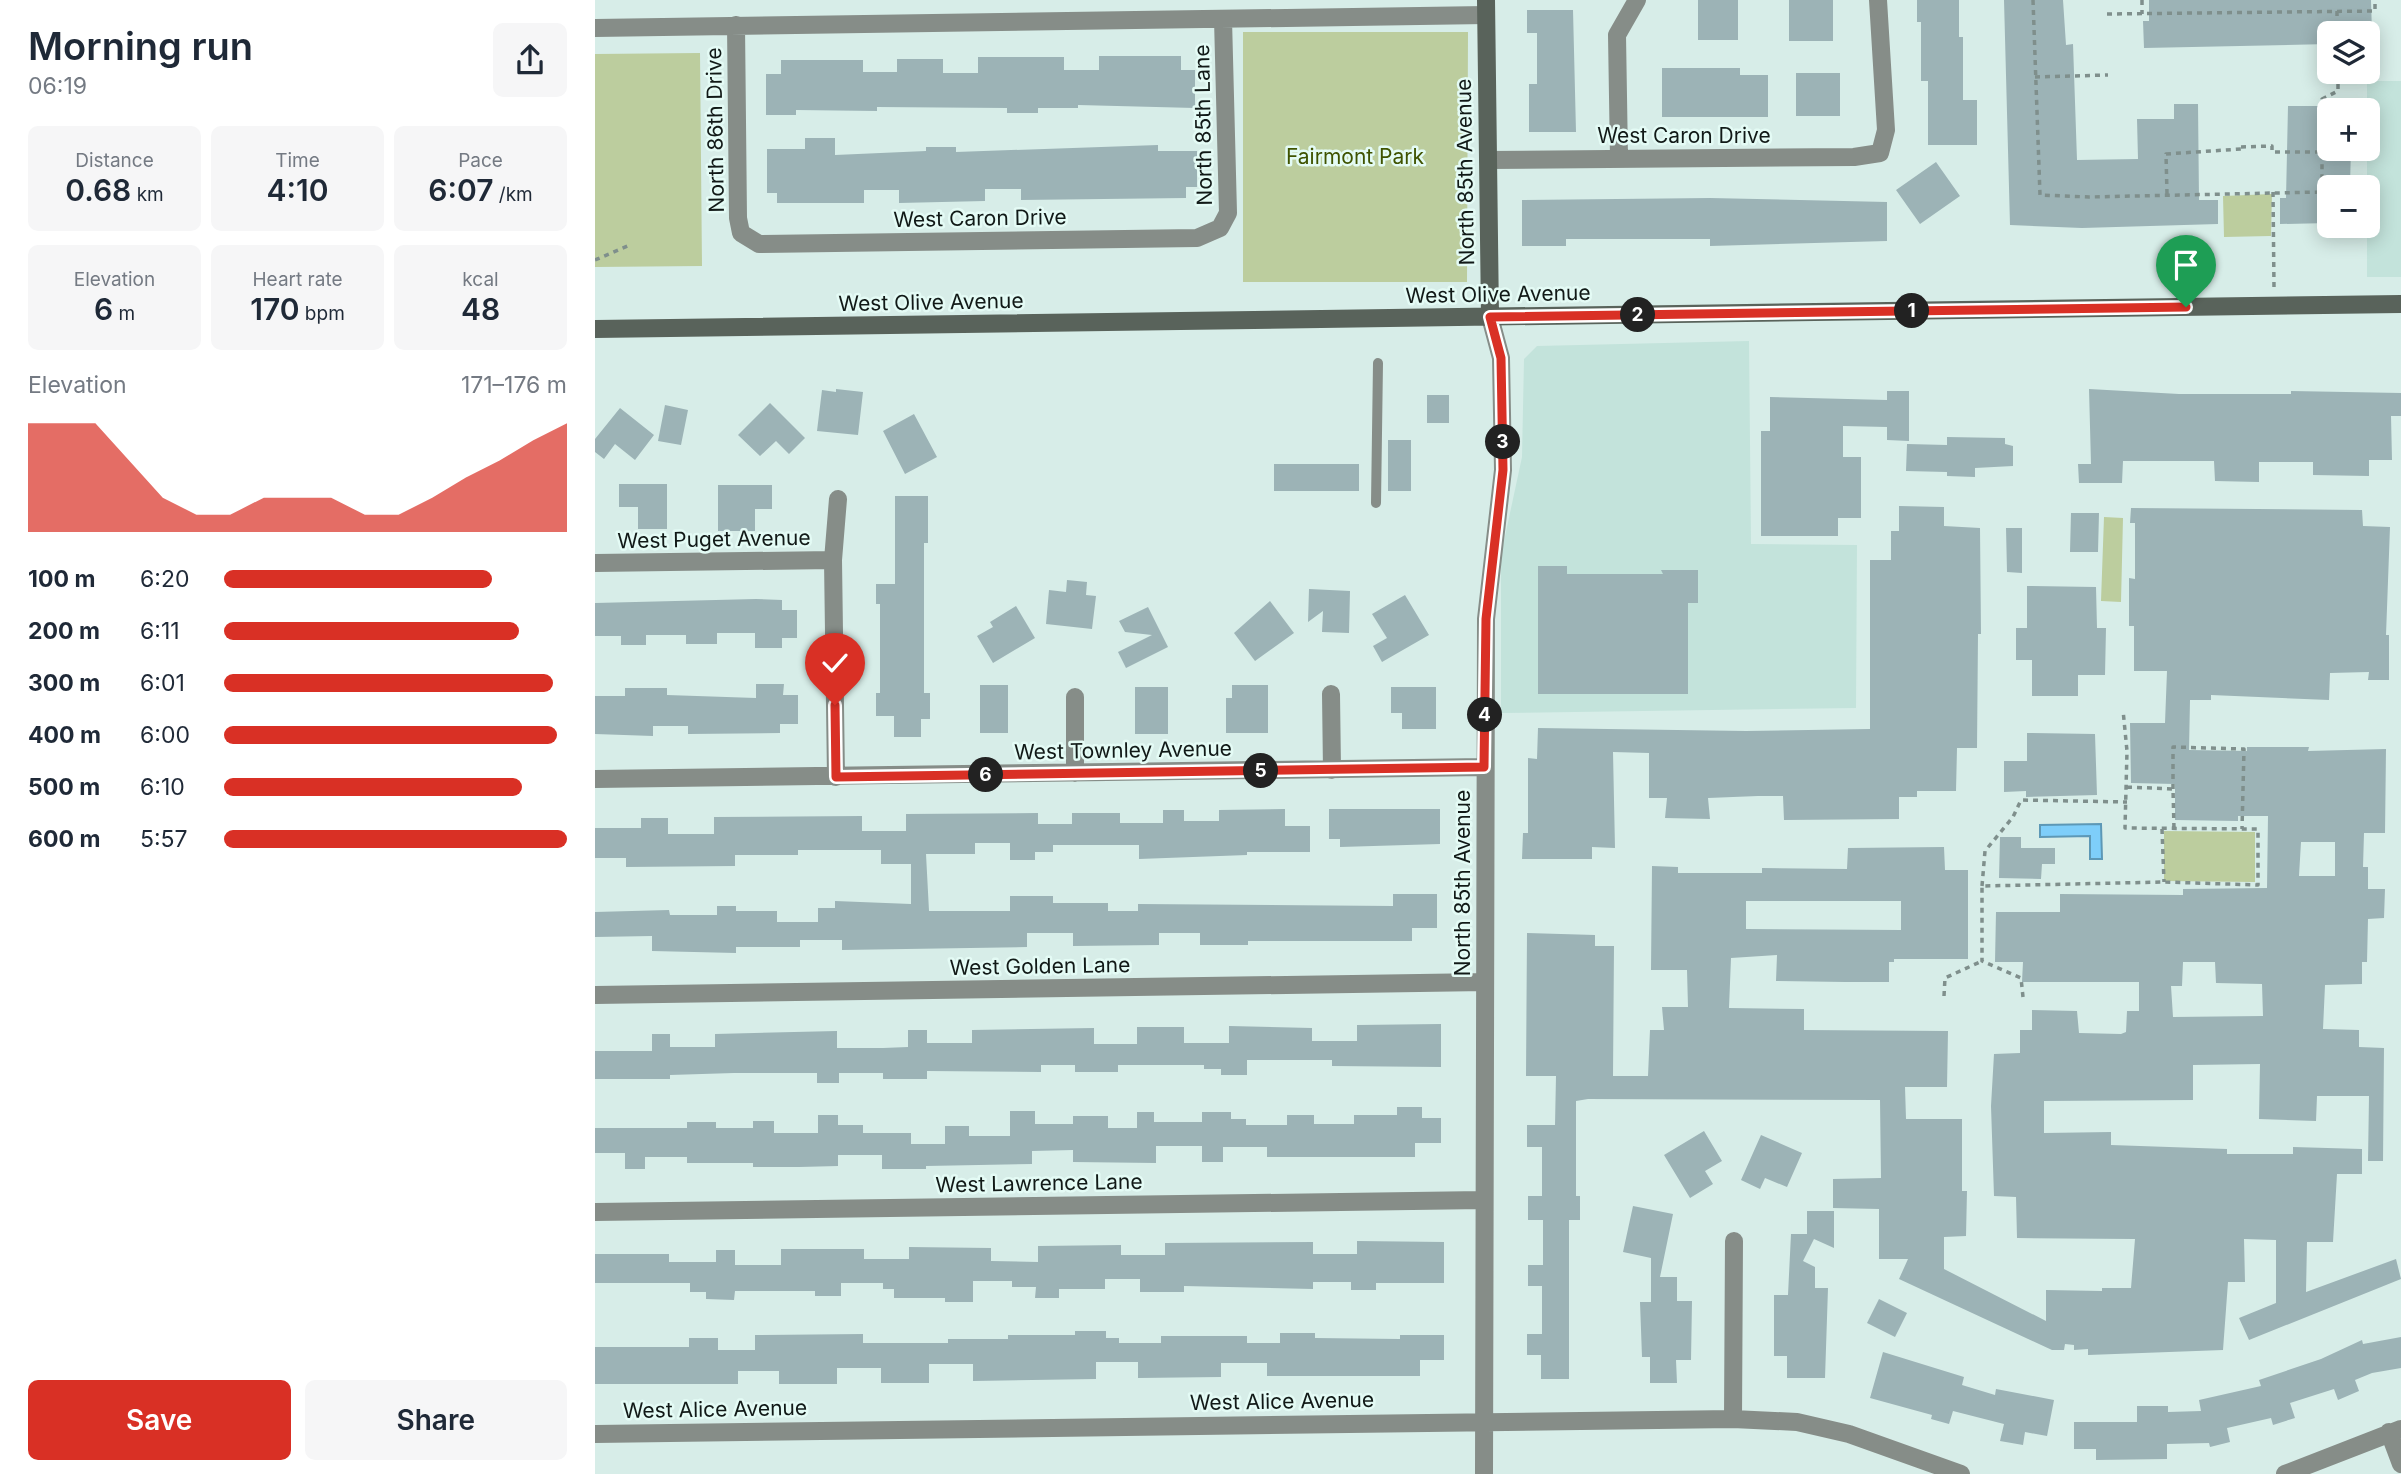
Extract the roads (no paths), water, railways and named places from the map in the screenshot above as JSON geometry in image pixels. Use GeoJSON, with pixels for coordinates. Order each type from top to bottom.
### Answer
{"type":"FeatureCollection","features":[{"type":"Feature","properties":{"kind":"main road","name":"North 85th Avenue"},"geometry":{"type":"LineString","coordinates":[[1486,8],[1490,317]]}},
{"type":"Feature","properties":{"kind":"main road","name":"West Olive Avenue"},"geometry":{"type":"LineString","coordinates":[[595,329],[2401,304]]}},
{"type":"Feature","properties":{"kind":"street"},"geometry":{"type":"LineString","coordinates":[[1619,158],[1617,35],[1637,0]]}},
{"type":"Feature","properties":{"kind":"street","name":"West Caron Drive"},"geometry":{"type":"LineString","coordinates":[[1488,160],[1854,157],[1880,153],[1886,130],[1878,0]]}},
{"type":"Feature","properties":{"kind":"street"},"geometry":{"type":"LineString","coordinates":[[595,27],[1223,19],[1334,9],[1486,8]]}},
{"type":"Feature","properties":{"kind":"street","name":"North 85th Lane"},"geometry":{"type":"LineString","coordinates":[[1220,228],[1228,213],[1223,19]]}},
{"type":"Feature","properties":{"kind":"street","name":"North 86th Drive"},"geometry":{"type":"LineString","coordinates":[[736,25],[738,218],[741,233]]}},
{"type":"Feature","properties":{"kind":"street","name":"West Caron Drive"},"geometry":{"type":"LineString","coordinates":[[741,233],[759,244],[1197,238],[1220,228]]}},
{"type":"Feature","properties":{"kind":"street","name":"North 85th Avenue"},"geometry":{"type":"LineString","coordinates":[[1484,1474],[1486,619],[1503,470],[1501,358],[1490,317]]}},
{"type":"Feature","properties":{"kind":"street"},"geometry":{"type":"LineString","coordinates":[[836,777],[833,560],[838,499]]}},
{"type":"Feature","properties":{"kind":"street","name":"West Puget Avenue"},"geometry":{"type":"LineString","coordinates":[[595,563],[833,560]]}},
{"type":"Feature","properties":{"kind":"street"},"geometry":{"type":"LineString","coordinates":[[1331,694],[1332,770]]}},
{"type":"Feature","properties":{"kind":"street"},"geometry":{"type":"LineString","coordinates":[[1075,697],[1075,773]]}},
{"type":"Feature","properties":{"kind":"street","name":"West Townley Avenue"},"geometry":{"type":"LineString","coordinates":[[595,779],[1484,767]]}},
{"type":"Feature","properties":{"kind":"street","name":"West Golden Lane"},"geometry":{"type":"LineString","coordinates":[[595,995],[1485,982]]}},
{"type":"Feature","properties":{"kind":"street","name":"West Lawrence Lane"},"geometry":{"type":"LineString","coordinates":[[595,1212],[1483,1200]]}},
{"type":"Feature","properties":{"kind":"street"},"geometry":{"type":"LineString","coordinates":[[1733,1419],[1734,1241]]}},
{"type":"Feature","properties":{"kind":"street","name":"West Alice Avenue"},"geometry":{"type":"LineString","coordinates":[[595,1434],[1733,1419],[1797,1422],[1849,1434],[1961,1474]]}},
{"type":"Feature","properties":{"kind":"street"},"geometry":{"type":"LineString","coordinates":[[2285,1474],[2395,1431],[2401,1464]]}},
{"type":"Feature","properties":{"kind":"lane"},"geometry":{"type":"LineString","coordinates":[[1376,503],[1378,363]]}},
{"type":"Feature","properties":{"kind":"water"},"geometry":{"type":"Polygon","coordinates":[[[2101,824],[2102,859],[2090,859],[2090,836],[2040,837],[2040,825],[2101,824]]]}},
{"type":"Feature","properties":{"kind":"park label","name":"Fairmont Park"},"geometry":{"type":"Point","coordinates":[1355,156]}}]}
